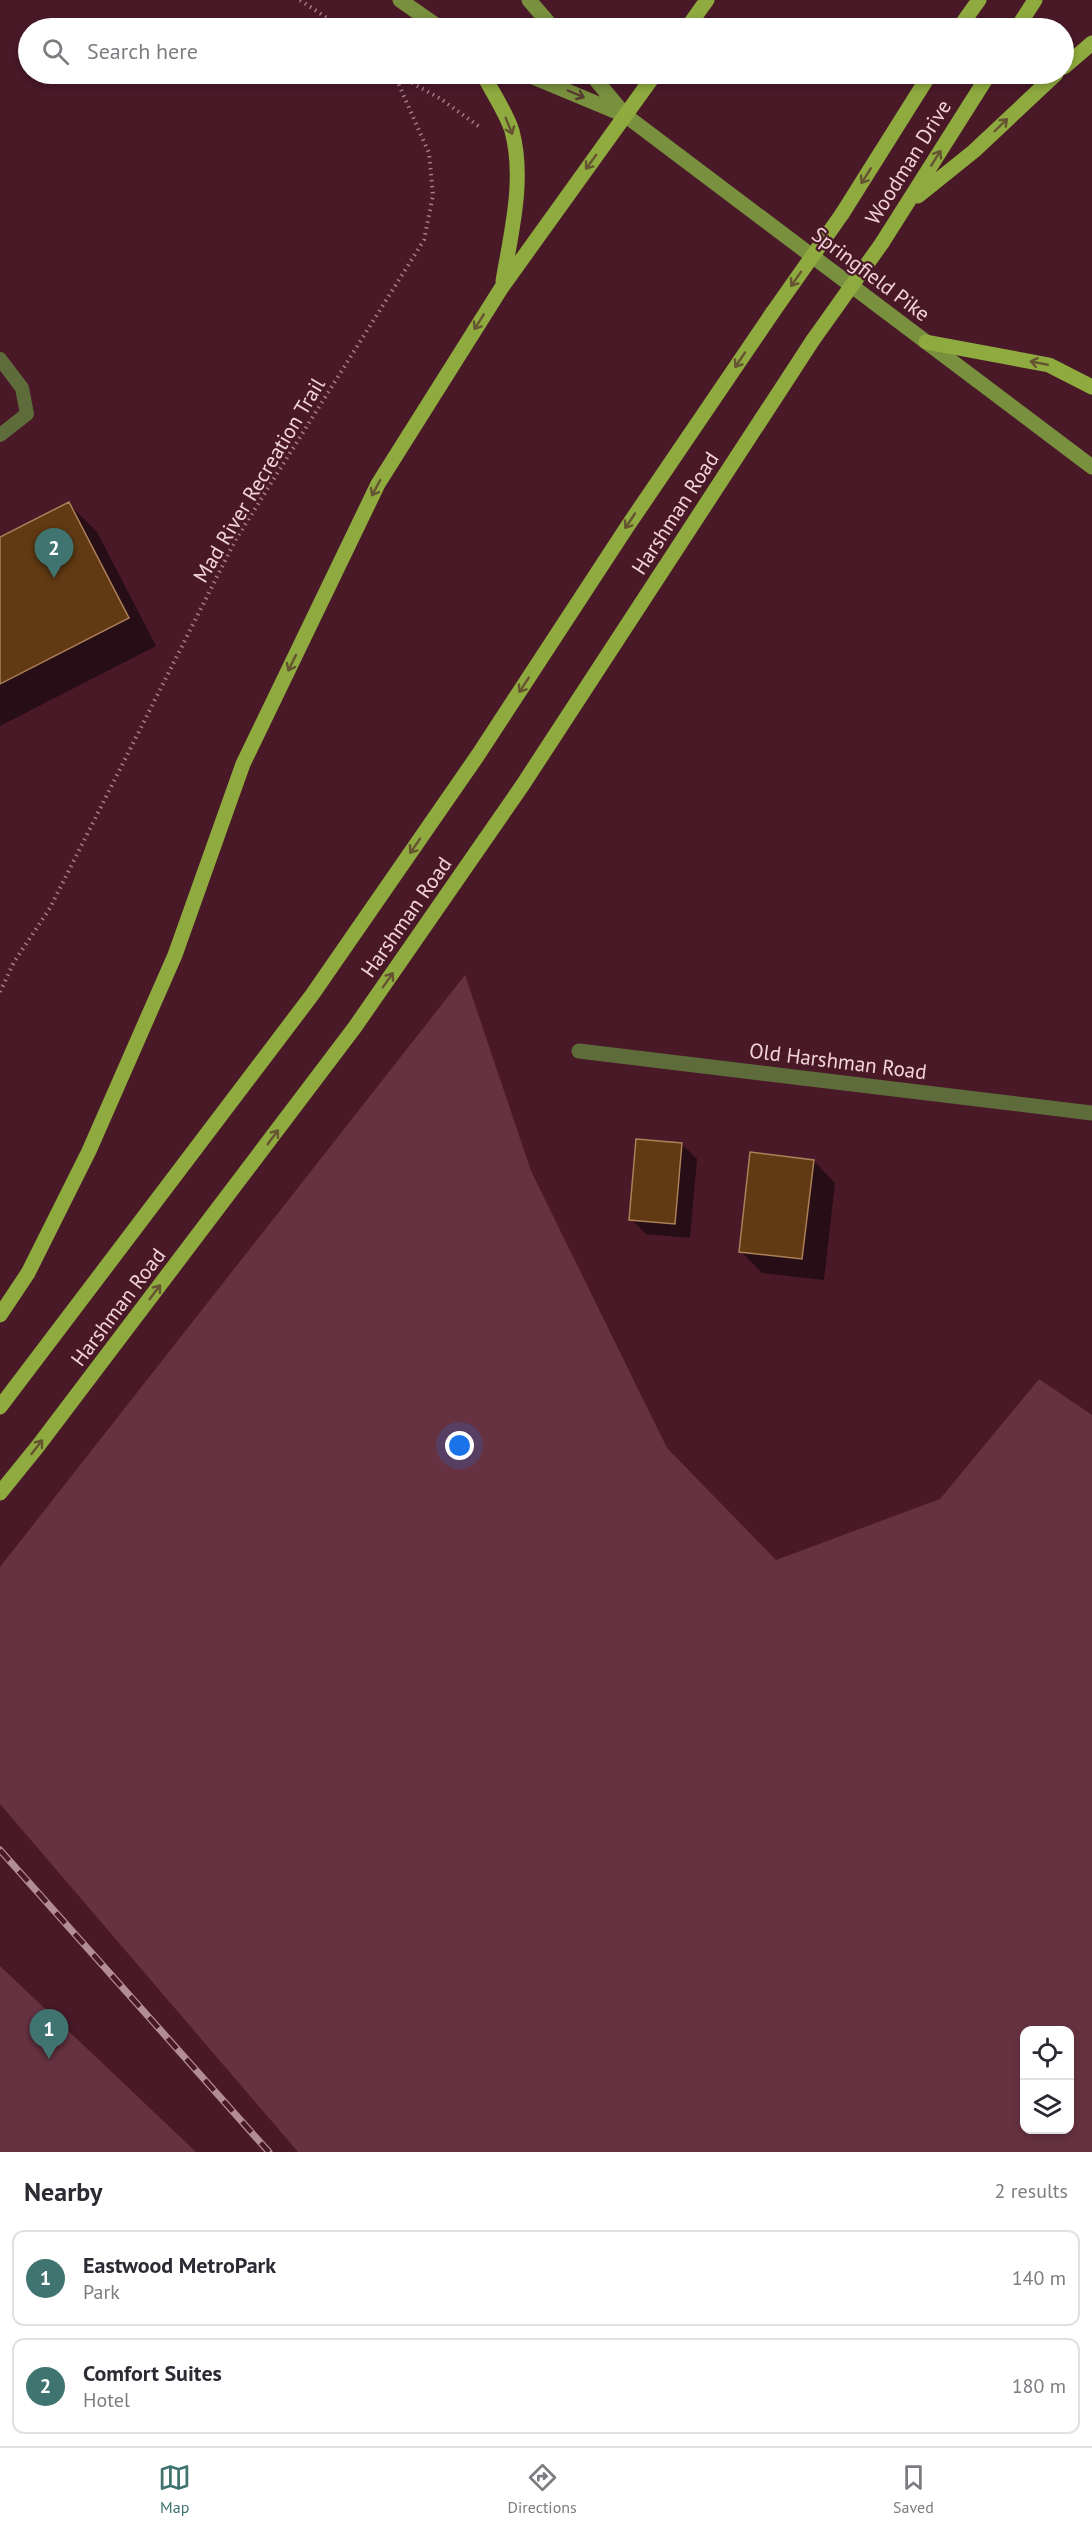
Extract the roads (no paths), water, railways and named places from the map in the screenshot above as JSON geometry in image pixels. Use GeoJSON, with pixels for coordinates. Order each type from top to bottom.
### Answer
{"type":"FeatureCollection","features":[{"type":"Feature","properties":{"kind":"main road"},"geometry":{"type":"LineString","coordinates":[[400,0],[426,18]]}},
{"type":"Feature","properties":{"kind":"main road"},"geometry":{"type":"LineString","coordinates":[[529,0],[544,18]]}},
{"type":"Feature","properties":{"kind":"main road"},"geometry":{"type":"LineString","coordinates":[[694,18],[707,0]]}},
{"type":"Feature","properties":{"kind":"main road"},"geometry":{"type":"LineString","coordinates":[[966,18],[979,0]]}},
{"type":"Feature","properties":{"kind":"main road"},"geometry":{"type":"LineString","coordinates":[[1023,18],[1035,0]]}},
{"type":"Feature","properties":{"kind":"main road"},"geometry":{"type":"LineString","coordinates":[[1074,58],[1092,43]]}},
{"type":"Feature","properties":{"kind":"main road"},"geometry":{"type":"LineString","coordinates":[[488,84],[512,129],[516,157],[516,206],[502,287]]}},
{"type":"Feature","properties":{"kind":"main road","name":"Springfield Pike"},"geometry":{"type":"LineString","coordinates":[[550,84],[625,115]]}},
{"type":"Feature","properties":{"kind":"main road","name":"Springfield Pike"},"geometry":{"type":"LineString","coordinates":[[599,84],[625,115],[1092,467]]}},
{"type":"Feature","properties":{"kind":"main road"},"geometry":{"type":"LineString","coordinates":[[0,1315],[28,1273],[89,1150],[175,955],[243,764],[378,484],[502,287],[648,84]]}},
{"type":"Feature","properties":{"kind":"main road","name":"Woodman Drive"},"geometry":{"type":"LineString","coordinates":[[773,312],[842,214],[924,84]]}},
{"type":"Feature","properties":{"kind":"main road","name":"Woodman Drive"},"geometry":{"type":"LineString","coordinates":[[813,340],[908,204],[983,84]]}},
{"type":"Feature","properties":{"kind":"main road"},"geometry":{"type":"LineString","coordinates":[[908,204],[974,151],[1045,84]]}},
{"type":"Feature","properties":{"kind":"main road","name":"Harshman Road"},"geometry":{"type":"LineString","coordinates":[[0,1407],[312,995],[478,755],[627,527],[773,312]]}},
{"type":"Feature","properties":{"kind":"main road","name":"Harshman Road"},"geometry":{"type":"LineString","coordinates":[[0,1493],[355,1027],[522,786],[813,340]]}},
{"type":"Feature","properties":{"kind":"main road"},"geometry":{"type":"LineString","coordinates":[[926,342],[1049,365],[1092,387]]}},
{"type":"Feature","properties":{"kind":"street","name":"Old Harshman Road"},"geometry":{"type":"LineString","coordinates":[[579,1051],[1092,1113]]}},
{"type":"Feature","properties":{"kind":"lane"},"geometry":{"type":"LineString","coordinates":[[0,359],[22,388],[27,414],[0,435]]}},
{"type":"Feature","properties":{"kind":"railway"},"geometry":{"type":"LineString","coordinates":[[0,1850],[269,2152]]}},
{"type":"Feature","properties":{"kind":"place","name":"Comfort Suites"},"geometry":{"type":"Point","coordinates":[54,578]}},
{"type":"Feature","properties":{"kind":"place","name":"Eastwood MetroPark"},"geometry":{"type":"Point","coordinates":[49,2059]}}]}
